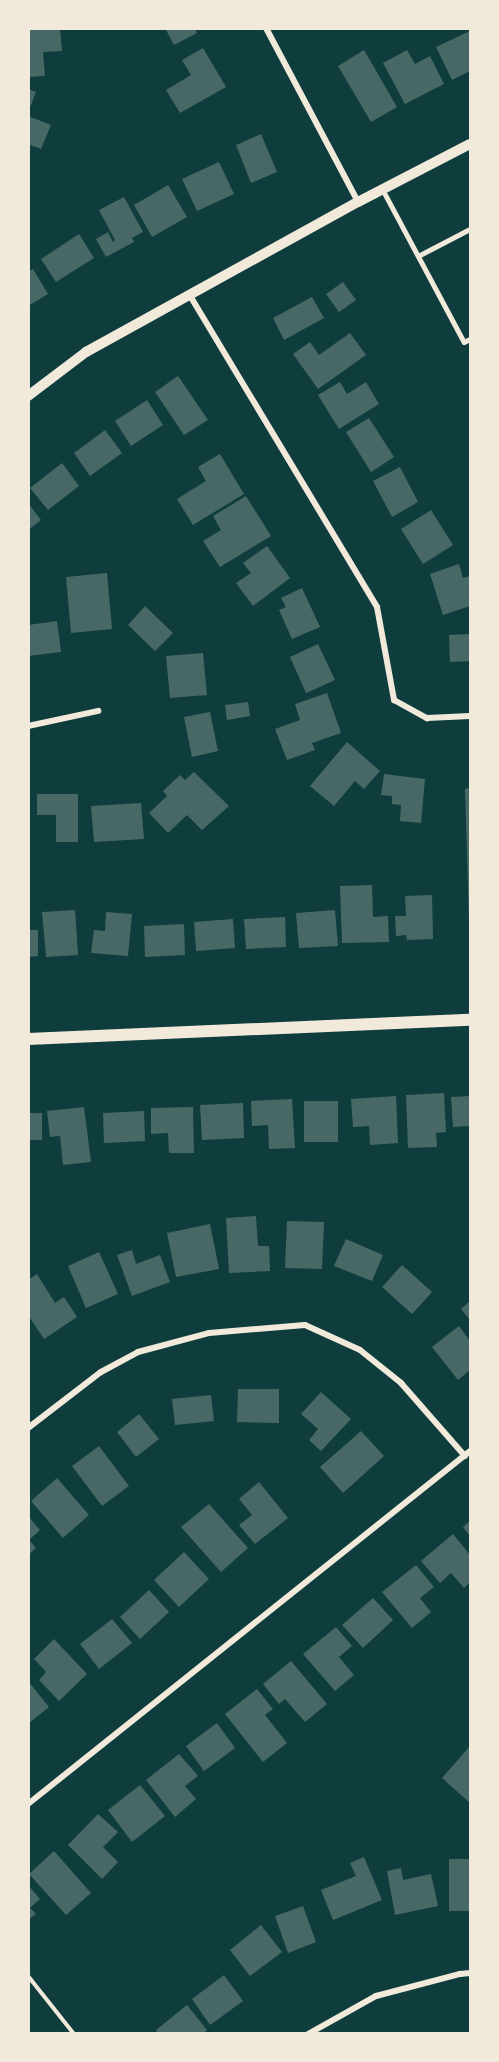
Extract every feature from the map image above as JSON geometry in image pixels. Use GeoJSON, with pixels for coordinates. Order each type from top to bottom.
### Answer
{"type":"FeatureCollection","features":[{"type":"Feature","properties":{"kind":"main road"},"geometry":{"type":"LineString","coordinates":[[28,1039],[471,1020]]}},
{"type":"Feature","properties":{"kind":"street"},"geometry":{"type":"LineString","coordinates":[[266,28],[358,202]]}},
{"type":"Feature","properties":{"kind":"street"},"geometry":{"type":"LineString","coordinates":[[28,396],[86,352],[358,202],[471,144]]}},
{"type":"Feature","properties":{"kind":"street"},"geometry":{"type":"LineString","coordinates":[[188,294],[377,607],[394,700],[427,718],[471,716]]}},
{"type":"Feature","properties":{"kind":"street"},"geometry":{"type":"LineString","coordinates":[[28,726],[98,711]]}},
{"type":"Feature","properties":{"kind":"street"},"geometry":{"type":"LineString","coordinates":[[28,1428],[101,1372],[138,1352],[209,1333],[305,1325],[360,1350],[369,1357],[401,1383],[468,1454],[28,1804]]}},
{"type":"Feature","properties":{"kind":"street"},"geometry":{"type":"LineString","coordinates":[[308,2034],[376,1996],[471,1973]]}},
{"type":"Feature","properties":{"kind":"lane"},"geometry":{"type":"LineString","coordinates":[[382,190],[464,342],[471,339]]}},
{"type":"Feature","properties":{"kind":"lane"},"geometry":{"type":"LineString","coordinates":[[418,256],[471,229]]}},
{"type":"Feature","properties":{"kind":"path"},"geometry":{"type":"LineString","coordinates":[[28,1976],[74,2034]]}},
{"type":"Feature","properties":{"kind":"building"},"geometry":{"type":"Polygon","coordinates":[[[28,28],[60,28],[62,51],[43,52],[45,76],[28,77],[28,28]]]}},
{"type":"Feature","properties":{"kind":"building"},"geometry":{"type":"Polygon","coordinates":[[[165,28],[194,28],[197,33],[174,45],[165,28]]]}},
{"type":"Feature","properties":{"kind":"building"},"geometry":{"type":"Polygon","coordinates":[[[470,31],[470,71],[452,80],[436,47],[470,31]]]}},
{"type":"Feature","properties":{"kind":"building"},"geometry":{"type":"Polygon","coordinates":[[[203,48],[226,87],[180,113],[166,90],[191,75],[182,60],[203,48]]]}},
{"type":"Feature","properties":{"kind":"building"},"geometry":{"type":"Polygon","coordinates":[[[364,50],[397,107],[371,122],[338,66],[364,50]]]}},
{"type":"Feature","properties":{"kind":"building"},"geometry":{"type":"Polygon","coordinates":[[[407,50],[415,64],[430,56],[444,84],[405,104],[383,63],[407,50]]]}},
{"type":"Feature","properties":{"kind":"building"},"geometry":{"type":"Polygon","coordinates":[[[28,89],[36,92],[29,110],[28,110],[28,89]]]}},
{"type":"Feature","properties":{"kind":"building"},"geometry":{"type":"Polygon","coordinates":[[[28,116],[51,125],[41,149],[28,144],[28,116]]]}},
{"type":"Feature","properties":{"kind":"building"},"geometry":{"type":"Polygon","coordinates":[[[261,134],[277,172],[251,183],[236,145],[261,134]]]}},
{"type":"Feature","properties":{"kind":"building"},"geometry":{"type":"Polygon","coordinates":[[[219,162],[234,194],[197,211],[182,179],[219,162]]]}},
{"type":"Feature","properties":{"kind":"building"},"geometry":{"type":"Polygon","coordinates":[[[168,185],[187,217],[152,237],[134,205],[168,185]]]}},
{"type":"Feature","properties":{"kind":"building"},"geometry":{"type":"Polygon","coordinates":[[[124,197],[143,232],[132,238],[134,242],[106,257],[96,239],[108,232],[113,242],[115,240],[99,210],[124,197]]]}},
{"type":"Feature","properties":{"kind":"building"},"geometry":{"type":"Polygon","coordinates":[[[79,234],[94,258],[56,282],[41,259],[79,234]]]}},
{"type":"Feature","properties":{"kind":"building"},"geometry":{"type":"Polygon","coordinates":[[[33,269],[48,294],[28,306],[28,272],[33,269]]]}},
{"type":"Feature","properties":{"kind":"building"},"geometry":{"type":"Polygon","coordinates":[[[343,282],[356,300],[339,312],[326,294],[343,282]]]}},
{"type":"Feature","properties":{"kind":"building"},"geometry":{"type":"Polygon","coordinates":[[[312,297],[324,318],[284,340],[273,318],[312,297]]]}},
{"type":"Feature","properties":{"kind":"building"},"geometry":{"type":"Polygon","coordinates":[[[350,333],[366,355],[318,389],[293,354],[310,342],[319,355],[350,333]]]}},
{"type":"Feature","properties":{"kind":"building"},"geometry":{"type":"Polygon","coordinates":[[[178,376],[208,420],[184,435],[155,392],[178,376]]]}},
{"type":"Feature","properties":{"kind":"building"},"geometry":{"type":"Polygon","coordinates":[[[340,382],[347,394],[366,382],[379,404],[339,429],[318,395],[340,382]]]}},
{"type":"Feature","properties":{"kind":"building"},"geometry":{"type":"Polygon","coordinates":[[[147,400],[163,425],[131,446],[115,421],[147,400]]]}},
{"type":"Feature","properties":{"kind":"building"},"geometry":{"type":"Polygon","coordinates":[[[369,418],[394,457],[371,472],[346,432],[369,418]]]}},
{"type":"Feature","properties":{"kind":"building"},"geometry":{"type":"Polygon","coordinates":[[[105,430],[122,453],[90,476],[74,453],[105,430]]]}},
{"type":"Feature","properties":{"kind":"building"},"geometry":{"type":"Polygon","coordinates":[[[220,454],[244,494],[193,525],[177,499],[206,481],[198,467],[220,454]]]}},
{"type":"Feature","properties":{"kind":"building"},"geometry":{"type":"Polygon","coordinates":[[[62,463],[79,486],[48,510],[30,488],[62,463]]]}},
{"type":"Feature","properties":{"kind":"building"},"geometry":{"type":"Polygon","coordinates":[[[400,467],[418,502],[392,517],[373,481],[400,467]]]}},
{"type":"Feature","properties":{"kind":"building"},"geometry":{"type":"Polygon","coordinates":[[[246,496],[271,536],[220,567],[203,541],[221,530],[213,516],[246,496]]]}},
{"type":"Feature","properties":{"kind":"building"},"geometry":{"type":"Polygon","coordinates":[[[28,503],[41,520],[28,530],[28,503]]]}},
{"type":"Feature","properties":{"kind":"building"},"geometry":{"type":"Polygon","coordinates":[[[431,510],[453,545],[423,564],[401,529],[431,510]]]}},
{"type":"Feature","properties":{"kind":"building"},"geometry":{"type":"Polygon","coordinates":[[[267,546],[290,578],[253,606],[236,583],[251,573],[243,563],[267,546]]]}},
{"type":"Feature","properties":{"kind":"building"},"geometry":{"type":"Polygon","coordinates":[[[459,564],[463,578],[470,576],[470,606],[443,615],[430,574],[459,564]]]}},
{"type":"Feature","properties":{"kind":"building"},"geometry":{"type":"Polygon","coordinates":[[[107,573],[112,629],[71,633],[66,577],[107,573]]]}},
{"type":"Feature","properties":{"kind":"building"},"geometry":{"type":"Polygon","coordinates":[[[302,588],[320,627],[292,639],[279,610],[286,607],[281,598],[302,588]]]}},
{"type":"Feature","properties":{"kind":"building"},"geometry":{"type":"Polygon","coordinates":[[[145,606],[173,633],[155,651],[128,625],[145,606]]]}},
{"type":"Feature","properties":{"kind":"building"},"geometry":{"type":"Polygon","coordinates":[[[57,621],[61,652],[28,656],[28,625],[57,621]]]}},
{"type":"Feature","properties":{"kind":"building"},"geometry":{"type":"Polygon","coordinates":[[[470,634],[470,661],[450,662],[449,635],[470,634]]]}},
{"type":"Feature","properties":{"kind":"building"},"geometry":{"type":"Polygon","coordinates":[[[318,644],[335,680],[306,693],[290,657],[318,644]]]}},
{"type":"Feature","properties":{"kind":"building"},"geometry":{"type":"Polygon","coordinates":[[[203,653],[207,695],[170,698],[166,656],[203,653]]]}},
{"type":"Feature","properties":{"kind":"building"},"geometry":{"type":"Polygon","coordinates":[[[327,693],[341,733],[312,743],[315,750],[287,760],[275,729],[300,720],[295,704],[327,693]]]}},
{"type":"Feature","properties":{"kind":"building"},"geometry":{"type":"Polygon","coordinates":[[[248,702],[250,716],[227,720],[225,705],[248,702]]]}},
{"type":"Feature","properties":{"kind":"building"},"geometry":{"type":"Polygon","coordinates":[[[210,712],[218,751],[192,757],[184,717],[210,712]]]}},
{"type":"Feature","properties":{"kind":"building"},"geometry":{"type":"Polygon","coordinates":[[[347,742],[380,771],[364,789],[355,781],[334,806],[310,786],[347,742]]]}},
{"type":"Feature","properties":{"kind":"building"},"geometry":{"type":"Polygon","coordinates":[[[194,772],[229,806],[202,830],[187,815],[168,833],[149,813],[167,796],[163,791],[180,775],[185,780],[194,772]]]}},
{"type":"Feature","properties":{"kind":"building"},"geometry":{"type":"Polygon","coordinates":[[[384,774],[425,779],[421,823],[400,821],[401,805],[392,804],[392,796],[381,795],[384,774]]]}},
{"type":"Feature","properties":{"kind":"building"},"geometry":{"type":"Polygon","coordinates":[[[470,788],[470,921],[469,921],[465,789],[470,788]]]}},
{"type":"Feature","properties":{"kind":"building"},"geometry":{"type":"Polygon","coordinates":[[[37,794],[78,794],[78,842],[56,842],[56,815],[37,815],[37,794]]]}},
{"type":"Feature","properties":{"kind":"building"},"geometry":{"type":"Polygon","coordinates":[[[141,803],[144,839],[94,842],[91,806],[141,803]]]}},
{"type":"Feature","properties":{"kind":"building"},"geometry":{"type":"Polygon","coordinates":[[[372,885],[373,917],[388,916],[389,942],[342,943],[340,886],[372,885]]]}},
{"type":"Feature","properties":{"kind":"building"},"geometry":{"type":"Polygon","coordinates":[[[432,895],[433,939],[407,940],[406,935],[396,936],[395,916],[406,916],[405,896],[432,895]]]}},
{"type":"Feature","properties":{"kind":"building"},"geometry":{"type":"Polygon","coordinates":[[[75,910],[78,955],[46,957],[42,912],[75,910]]]}},
{"type":"Feature","properties":{"kind":"building"},"geometry":{"type":"Polygon","coordinates":[[[335,910],[338,946],[299,948],[296,913],[335,910]]]}},
{"type":"Feature","properties":{"kind":"building"},"geometry":{"type":"Polygon","coordinates":[[[106,912],[132,914],[128,956],[91,953],[94,930],[105,931],[106,912]]]}},
{"type":"Feature","properties":{"kind":"building"},"geometry":{"type":"Polygon","coordinates":[[[285,917],[286,947],[246,949],[244,919],[285,917]]]}},
{"type":"Feature","properties":{"kind":"building"},"geometry":{"type":"Polygon","coordinates":[[[233,919],[235,948],[196,951],[194,922],[233,919]]]}},
{"type":"Feature","properties":{"kind":"building"},"geometry":{"type":"Polygon","coordinates":[[[184,924],[185,955],[145,957],[144,926],[184,924]]]}},
{"type":"Feature","properties":{"kind":"building"},"geometry":{"type":"Polygon","coordinates":[[[28,930],[38,930],[38,956],[28,957],[28,930]]]}},
{"type":"Feature","properties":{"kind":"building"},"geometry":{"type":"Polygon","coordinates":[[[444,1093],[446,1132],[436,1133],[437,1147],[408,1148],[406,1095],[444,1093]]]}},
{"type":"Feature","properties":{"kind":"building"},"geometry":{"type":"Polygon","coordinates":[[[396,1096],[398,1143],[370,1145],[369,1126],[353,1127],[351,1099],[396,1096]]]}},
{"type":"Feature","properties":{"kind":"building"},"geometry":{"type":"Polygon","coordinates":[[[470,1096],[470,1126],[453,1127],[451,1097],[470,1096]]]}},
{"type":"Feature","properties":{"kind":"building"},"geometry":{"type":"Polygon","coordinates":[[[292,1099],[295,1148],[269,1149],[268,1125],[252,1126],[251,1101],[292,1099]]]}},
{"type":"Feature","properties":{"kind":"building"},"geometry":{"type":"Polygon","coordinates":[[[304,1101],[338,1101],[338,1142],[304,1142],[304,1101]]]}},
{"type":"Feature","properties":{"kind":"building"},"geometry":{"type":"Polygon","coordinates":[[[243,1103],[244,1138],[202,1140],[200,1105],[243,1103]]]}},
{"type":"Feature","properties":{"kind":"building"},"geometry":{"type":"Polygon","coordinates":[[[84,1107],[91,1162],[63,1165],[60,1136],[50,1137],[47,1111],[84,1107]]]}},
{"type":"Feature","properties":{"kind":"building"},"geometry":{"type":"Polygon","coordinates":[[[193,1107],[194,1153],[169,1153],[168,1133],[151,1134],[151,1108],[193,1107]]]}},
{"type":"Feature","properties":{"kind":"building"},"geometry":{"type":"Polygon","coordinates":[[[144,1111],[145,1141],[104,1143],[103,1113],[144,1111]]]}},
{"type":"Feature","properties":{"kind":"building"},"geometry":{"type":"Polygon","coordinates":[[[28,1113],[42,1113],[42,1140],[28,1140],[28,1113]]]}},
{"type":"Feature","properties":{"kind":"building"},"geometry":{"type":"Polygon","coordinates":[[[256,1216],[258,1246],[269,1246],[270,1271],[229,1273],[226,1218],[256,1216]]]}},
{"type":"Feature","properties":{"kind":"building"},"geometry":{"type":"Polygon","coordinates":[[[287,1221],[324,1222],[322,1269],[285,1268],[287,1221]]]}},
{"type":"Feature","properties":{"kind":"building"},"geometry":{"type":"Polygon","coordinates":[[[210,1224],[219,1269],[176,1277],[167,1233],[210,1224]]]}},
{"type":"Feature","properties":{"kind":"building"},"geometry":{"type":"Polygon","coordinates":[[[346,1239],[383,1255],[372,1281],[334,1266],[346,1239]]]}},
{"type":"Feature","properties":{"kind":"building"},"geometry":{"type":"Polygon","coordinates":[[[132,1250],[136,1264],[160,1255],[170,1282],[132,1296],[117,1255],[132,1250]]]}},
{"type":"Feature","properties":{"kind":"building"},"geometry":{"type":"Polygon","coordinates":[[[99,1252],[118,1294],[86,1308],[68,1266],[99,1252]]]}},
{"type":"Feature","properties":{"kind":"building"},"geometry":{"type":"Polygon","coordinates":[[[402,1265],[432,1292],[412,1314],[382,1287],[402,1265]]]}},
{"type":"Feature","properties":{"kind":"building"},"geometry":{"type":"Polygon","coordinates":[[[37,1274],[55,1303],[64,1297],[77,1317],[44,1339],[28,1315],[28,1280],[37,1274]]]}},
{"type":"Feature","properties":{"kind":"building"},"geometry":{"type":"Polygon","coordinates":[[[470,1301],[470,1320],[461,1309],[470,1301]]]}},
{"type":"Feature","properties":{"kind":"building"},"geometry":{"type":"Polygon","coordinates":[[[459,1326],[470,1341],[470,1370],[458,1380],[432,1347],[459,1326]]]}},
{"type":"Feature","properties":{"kind":"building"},"geometry":{"type":"Polygon","coordinates":[[[238,1389],[279,1389],[279,1423],[237,1422],[238,1389]]]}},
{"type":"Feature","properties":{"kind":"building"},"geometry":{"type":"Polygon","coordinates":[[[321,1392],[351,1419],[321,1451],[309,1440],[318,1429],[301,1414],[321,1392]]]}},
{"type":"Feature","properties":{"kind":"building"},"geometry":{"type":"Polygon","coordinates":[[[211,1395],[214,1421],[175,1425],[172,1399],[211,1395]]]}},
{"type":"Feature","properties":{"kind":"building"},"geometry":{"type":"Polygon","coordinates":[[[139,1414],[159,1439],[136,1457],[117,1432],[139,1414]]]}},
{"type":"Feature","properties":{"kind":"building"},"geometry":{"type":"Polygon","coordinates":[[[361,1431],[384,1456],[343,1493],[320,1467],[361,1431]]]}},
{"type":"Feature","properties":{"kind":"building"},"geometry":{"type":"Polygon","coordinates":[[[99,1446],[129,1486],[102,1506],[72,1466],[99,1446]]]}},
{"type":"Feature","properties":{"kind":"building"},"geometry":{"type":"Polygon","coordinates":[[[57,1478],[89,1515],[63,1538],[31,1501],[57,1478]]]}},
{"type":"Feature","properties":{"kind":"building"},"geometry":{"type":"Polygon","coordinates":[[[259,1482],[288,1518],[255,1544],[239,1525],[252,1515],[239,1499],[259,1482]]]}},
{"type":"Feature","properties":{"kind":"building"},"geometry":{"type":"Polygon","coordinates":[[[209,1504],[248,1548],[221,1572],[181,1527],[209,1504]]]}},
{"type":"Feature","properties":{"kind":"building"},"geometry":{"type":"Polygon","coordinates":[[[28,1516],[40,1530],[29,1540],[36,1548],[28,1555],[28,1516]]]}},
{"type":"Feature","properties":{"kind":"building"},"geometry":{"type":"Polygon","coordinates":[[[470,1521],[470,1536],[463,1527],[470,1521]]]}},
{"type":"Feature","properties":{"kind":"building"},"geometry":{"type":"Polygon","coordinates":[[[453,1534],[470,1555],[470,1582],[464,1588],[451,1573],[440,1583],[421,1561],[453,1534]]]}},
{"type":"Feature","properties":{"kind":"building"},"geometry":{"type":"Polygon","coordinates":[[[184,1552],[209,1579],[179,1607],[154,1580],[184,1552]]]}},
{"type":"Feature","properties":{"kind":"building"},"geometry":{"type":"Polygon","coordinates":[[[416,1565],[434,1587],[420,1598],[431,1612],[412,1628],[382,1592],[416,1565]]]}},
{"type":"Feature","properties":{"kind":"building"},"geometry":{"type":"Polygon","coordinates":[[[149,1590],[169,1612],[140,1639],[120,1617],[149,1590]]]}},
{"type":"Feature","properties":{"kind":"building"},"geometry":{"type":"Polygon","coordinates":[[[373,1598],[393,1620],[363,1648],[342,1625],[373,1598]]]}},
{"type":"Feature","properties":{"kind":"building"},"geometry":{"type":"Polygon","coordinates":[[[112,1619],[132,1643],[99,1669],[80,1644],[112,1619]]]}},
{"type":"Feature","properties":{"kind":"building"},"geometry":{"type":"Polygon","coordinates":[[[336,1627],[352,1646],[339,1657],[354,1675],[335,1691],[303,1654],[336,1627]]]}},
{"type":"Feature","properties":{"kind":"building"},"geometry":{"type":"Polygon","coordinates":[[[54,1639],[87,1674],[59,1701],[39,1680],[46,1672],[34,1659],[54,1639]]]}},
{"type":"Feature","properties":{"kind":"building"},"geometry":{"type":"Polygon","coordinates":[[[291,1661],[327,1704],[305,1722],[285,1699],[279,1704],[263,1684],[291,1661]]]}},
{"type":"Feature","properties":{"kind":"building"},"geometry":{"type":"Polygon","coordinates":[[[28,1681],[49,1707],[28,1724],[28,1681]]]}},
{"type":"Feature","properties":{"kind":"building"},"geometry":{"type":"Polygon","coordinates":[[[257,1689],[273,1709],[265,1715],[287,1743],[263,1762],[225,1714],[257,1689]]]}},
{"type":"Feature","properties":{"kind":"building"},"geometry":{"type":"Polygon","coordinates":[[[217,1723],[235,1748],[204,1771],[186,1746],[217,1723]]]}},
{"type":"Feature","properties":{"kind":"building"},"geometry":{"type":"Polygon","coordinates":[[[470,1746],[470,1803],[442,1778],[470,1746]]]}},
{"type":"Feature","properties":{"kind":"building"},"geometry":{"type":"Polygon","coordinates":[[[179,1754],[198,1776],[185,1786],[196,1799],[175,1817],[146,1780],[179,1754]]]}},
{"type":"Feature","properties":{"kind":"building"},"geometry":{"type":"Polygon","coordinates":[[[140,1785],[165,1816],[132,1842],[108,1810],[140,1785]]]}},
{"type":"Feature","properties":{"kind":"building"},"geometry":{"type":"Polygon","coordinates":[[[98,1814],[118,1832],[103,1847],[118,1862],[102,1879],[68,1845],[98,1814]]]}},
{"type":"Feature","properties":{"kind":"building"},"geometry":{"type":"Polygon","coordinates":[[[54,1851],[91,1893],[66,1915],[29,1874],[54,1851]]]}},
{"type":"Feature","properties":{"kind":"building"},"geometry":{"type":"Polygon","coordinates":[[[364,1857],[382,1900],[333,1920],[321,1890],[356,1876],[350,1863],[364,1857]]]}},
{"type":"Feature","properties":{"kind":"building"},"geometry":{"type":"Polygon","coordinates":[[[449,1859],[470,1859],[470,1911],[449,1911],[449,1859]]]}},
{"type":"Feature","properties":{"kind":"building"},"geometry":{"type":"Polygon","coordinates":[[[401,1868],[403,1880],[431,1874],[438,1906],[395,1915],[387,1871],[401,1868]]]}},
{"type":"Feature","properties":{"kind":"building"},"geometry":{"type":"Polygon","coordinates":[[[28,1885],[40,1899],[30,1908],[36,1914],[28,1920],[28,1885]]]}},
{"type":"Feature","properties":{"kind":"building"},"geometry":{"type":"Polygon","coordinates":[[[303,1906],[316,1942],[288,1953],[275,1916],[303,1906]]]}},
{"type":"Feature","properties":{"kind":"building"},"geometry":{"type":"Polygon","coordinates":[[[261,1925],[282,1952],[250,1976],[230,1950],[261,1925]]]}},
{"type":"Feature","properties":{"kind":"building"},"geometry":{"type":"Polygon","coordinates":[[[224,1975],[243,2001],[210,2025],[192,1999],[224,1975]]]}},
{"type":"Feature","properties":{"kind":"building"},"geometry":{"type":"Polygon","coordinates":[[[187,2005],[207,2030],[203,2034],[159,2034],[156,2030],[187,2005]]]}}]}
